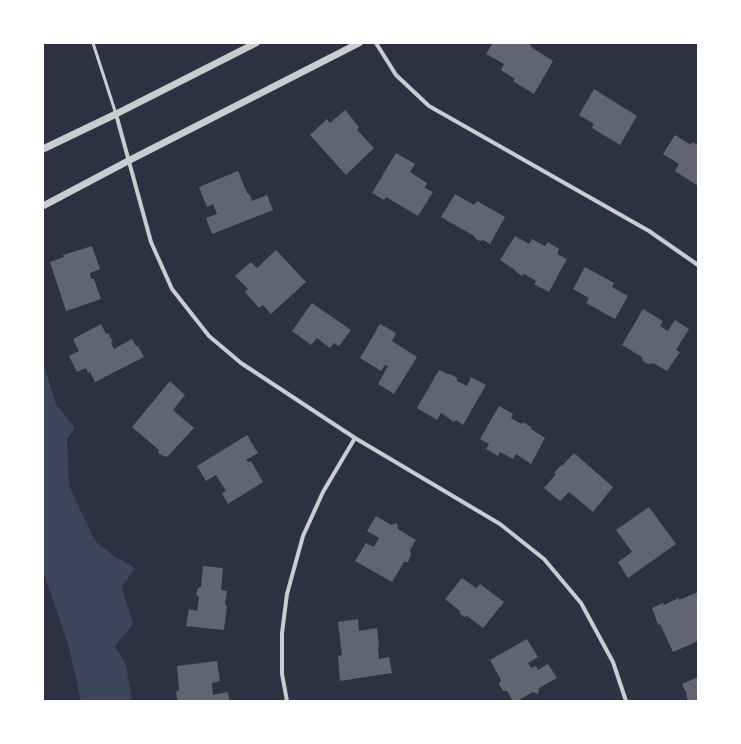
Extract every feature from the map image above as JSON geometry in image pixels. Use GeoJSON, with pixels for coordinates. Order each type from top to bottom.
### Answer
{"type":"FeatureCollection","features":[{"type":"Feature","properties":{"kind":"street"},"geometry":{"type":"LineString","coordinates":[[43,149],[256,43]]}},
{"type":"Feature","properties":{"kind":"street"},"geometry":{"type":"LineString","coordinates":[[43,206],[359,43]]}},
{"type":"Feature","properties":{"kind":"street"},"geometry":{"type":"LineString","coordinates":[[376,43],[396,75],[429,106],[648,232],[698,265]]}},
{"type":"Feature","properties":{"kind":"street"},"geometry":{"type":"LineString","coordinates":[[116,114],[151,242],[172,289],[209,336],[241,363],[355,438],[500,524],[544,559],[581,603],[613,662],[626,701]]}},
{"type":"Feature","properties":{"kind":"street"},"geometry":{"type":"LineString","coordinates":[[287,701],[282,674],[282,633],[287,594],[303,536],[323,492],[355,438]]}},
{"type":"Feature","properties":{"kind":"lane"},"geometry":{"type":"LineString","coordinates":[[94,43],[116,114]]}},
{"type":"Feature","properties":{"kind":"shaded area"},"geometry":{"type":"Polygon","coordinates":[[[43,362],[56,404],[75,428],[67,439],[69,486],[95,541],[114,556],[135,568],[122,587],[133,624],[115,646],[126,665],[132,701],[81,701],[68,644],[43,571],[43,362]]]}},
{"type":"Feature","properties":{"kind":"building"},"geometry":{"type":"Polygon","coordinates":[[[493,43],[530,43],[531,47],[553,61],[534,94],[513,81],[515,79],[501,70],[504,64],[486,54],[493,43]]]}},
{"type":"Feature","properties":{"kind":"building"},"geometry":{"type":"Polygon","coordinates":[[[594,89],[637,116],[620,145],[592,128],[594,124],[579,115],[594,89]]]}},
{"type":"Feature","properties":{"kind":"building"},"geometry":{"type":"Polygon","coordinates":[[[345,110],[359,127],[357,130],[374,148],[346,175],[310,135],[327,119],[330,123],[345,110]]]}},
{"type":"Feature","properties":{"kind":"building"},"geometry":{"type":"Polygon","coordinates":[[[675,135],[691,145],[692,142],[698,145],[698,186],[675,171],[679,164],[663,154],[675,135]]]}},
{"type":"Feature","properties":{"kind":"building"},"geometry":{"type":"Polygon","coordinates":[[[396,153],[415,164],[410,172],[427,183],[425,188],[433,192],[418,216],[386,197],[384,200],[372,193],[396,153]]]}},
{"type":"Feature","properties":{"kind":"building"},"geometry":{"type":"Polygon","coordinates":[[[238,171],[252,201],[267,195],[273,210],[212,234],[206,218],[217,214],[213,204],[207,207],[199,187],[238,171]]]}},
{"type":"Feature","properties":{"kind":"building"},"geometry":{"type":"Polygon","coordinates":[[[455,194],[474,205],[477,201],[505,217],[490,244],[483,240],[480,241],[476,239],[474,236],[441,217],[455,194]]]}},
{"type":"Feature","properties":{"kind":"building"},"geometry":{"type":"Polygon","coordinates":[[[515,236],[529,244],[532,239],[545,246],[548,242],[559,249],[557,254],[567,259],[549,292],[534,284],[536,281],[524,274],[522,276],[500,260],[515,236]]]}},
{"type":"Feature","properties":{"kind":"building"},"geometry":{"type":"Polygon","coordinates":[[[92,246],[100,269],[90,273],[91,279],[94,279],[101,299],[66,311],[50,262],[64,257],[63,255],[92,246]]]}},
{"type":"Feature","properties":{"kind":"building"},"geometry":{"type":"Polygon","coordinates":[[[276,250],[306,282],[271,314],[263,305],[259,308],[245,292],[248,289],[235,276],[251,262],[257,268],[276,250]]]}},
{"type":"Feature","properties":{"kind":"building"},"geometry":{"type":"Polygon","coordinates":[[[585,267],[614,283],[612,287],[628,296],[615,319],[586,303],[589,298],[573,289],[585,267]]]}},
{"type":"Feature","properties":{"kind":"building"},"geometry":{"type":"Polygon","coordinates":[[[312,303],[351,330],[339,346],[334,343],[330,348],[317,338],[311,345],[292,331],[312,303]]]}},
{"type":"Feature","properties":{"kind":"building"},"geometry":{"type":"Polygon","coordinates":[[[643,309],[663,321],[660,326],[668,331],[675,320],[689,329],[676,350],[680,352],[667,371],[653,363],[648,364],[643,361],[642,357],[622,345],[643,309]]]}},
{"type":"Feature","properties":{"kind":"building"},"geometry":{"type":"Polygon","coordinates":[[[101,324],[106,334],[108,333],[113,342],[111,343],[114,349],[132,339],[144,357],[95,382],[90,372],[88,373],[86,368],[77,372],[69,356],[79,351],[73,339],[101,324]]]}},
{"type":"Feature","properties":{"kind":"building"},"geometry":{"type":"Polygon","coordinates":[[[380,324],[396,333],[392,341],[417,357],[394,394],[378,384],[388,366],[385,365],[381,371],[360,358],[380,324]]]}},
{"type":"Feature","properties":{"kind":"building"},"geometry":{"type":"Polygon","coordinates":[[[439,370],[457,378],[457,381],[467,386],[471,377],[486,385],[463,425],[456,420],[454,422],[441,413],[437,420],[417,408],[439,370]]]}},
{"type":"Feature","properties":{"kind":"building"},"geometry":{"type":"Polygon","coordinates":[[[170,381],[185,395],[173,410],[194,428],[167,457],[158,453],[159,450],[132,427],[170,381]]]}},
{"type":"Feature","properties":{"kind":"building"},"geometry":{"type":"Polygon","coordinates":[[[499,406],[513,414],[511,418],[522,424],[523,422],[545,438],[531,464],[516,454],[513,459],[500,452],[498,456],[486,449],[489,444],[480,439],[499,406]]]}},
{"type":"Feature","properties":{"kind":"building"},"geometry":{"type":"Polygon","coordinates":[[[247,435],[258,453],[246,460],[248,462],[251,461],[263,482],[228,504],[222,493],[226,491],[216,475],[206,481],[197,466],[247,435]]]}},
{"type":"Feature","properties":{"kind":"building"},"geometry":{"type":"Polygon","coordinates":[[[574,453],[613,487],[593,512],[569,492],[560,501],[544,488],[556,474],[554,473],[574,453]]]}},
{"type":"Feature","properties":{"kind":"building"},"geometry":{"type":"Polygon","coordinates":[[[649,507],[676,544],[628,578],[618,562],[632,552],[616,530],[649,507]]]}},
{"type":"Feature","properties":{"kind":"building"},"geometry":{"type":"Polygon","coordinates":[[[376,516],[391,525],[397,523],[398,529],[416,540],[410,550],[411,555],[408,562],[404,562],[392,582],[355,561],[366,543],[374,547],[379,538],[367,531],[376,516]]]}},
{"type":"Feature","properties":{"kind":"building"},"geometry":{"type":"Polygon","coordinates":[[[203,566],[223,568],[221,590],[227,591],[224,630],[186,626],[189,609],[197,611],[199,597],[196,594],[198,588],[201,587],[203,566]]]}},
{"type":"Feature","properties":{"kind":"building"},"geometry":{"type":"Polygon","coordinates":[[[462,578],[476,588],[480,584],[504,602],[483,628],[467,616],[464,617],[460,614],[460,611],[445,599],[462,578]]]}},
{"type":"Feature","properties":{"kind":"building"},"geometry":{"type":"Polygon","coordinates":[[[698,592],[698,641],[673,652],[660,624],[658,625],[652,608],[663,603],[664,605],[679,598],[679,600],[698,592]]]}},
{"type":"Feature","properties":{"kind":"building"},"geometry":{"type":"Polygon","coordinates":[[[358,619],[359,631],[377,628],[379,659],[389,657],[392,673],[340,681],[338,656],[342,655],[338,622],[358,619]]]}},
{"type":"Feature","properties":{"kind":"building"},"geometry":{"type":"Polygon","coordinates":[[[527,639],[538,657],[528,663],[531,668],[536,666],[538,670],[548,664],[557,678],[539,688],[538,694],[533,692],[517,701],[513,701],[507,691],[503,691],[499,684],[501,680],[490,660],[527,639]]]}},
{"type":"Feature","properties":{"kind":"building"},"geometry":{"type":"Polygon","coordinates":[[[217,661],[220,681],[212,683],[213,695],[228,692],[229,701],[180,701],[177,699],[176,692],[179,690],[177,666],[217,661]]]}},
{"type":"Feature","properties":{"kind":"building"},"geometry":{"type":"Polygon","coordinates":[[[698,677],[698,701],[688,701],[687,694],[682,684],[698,677]]]}}]}
